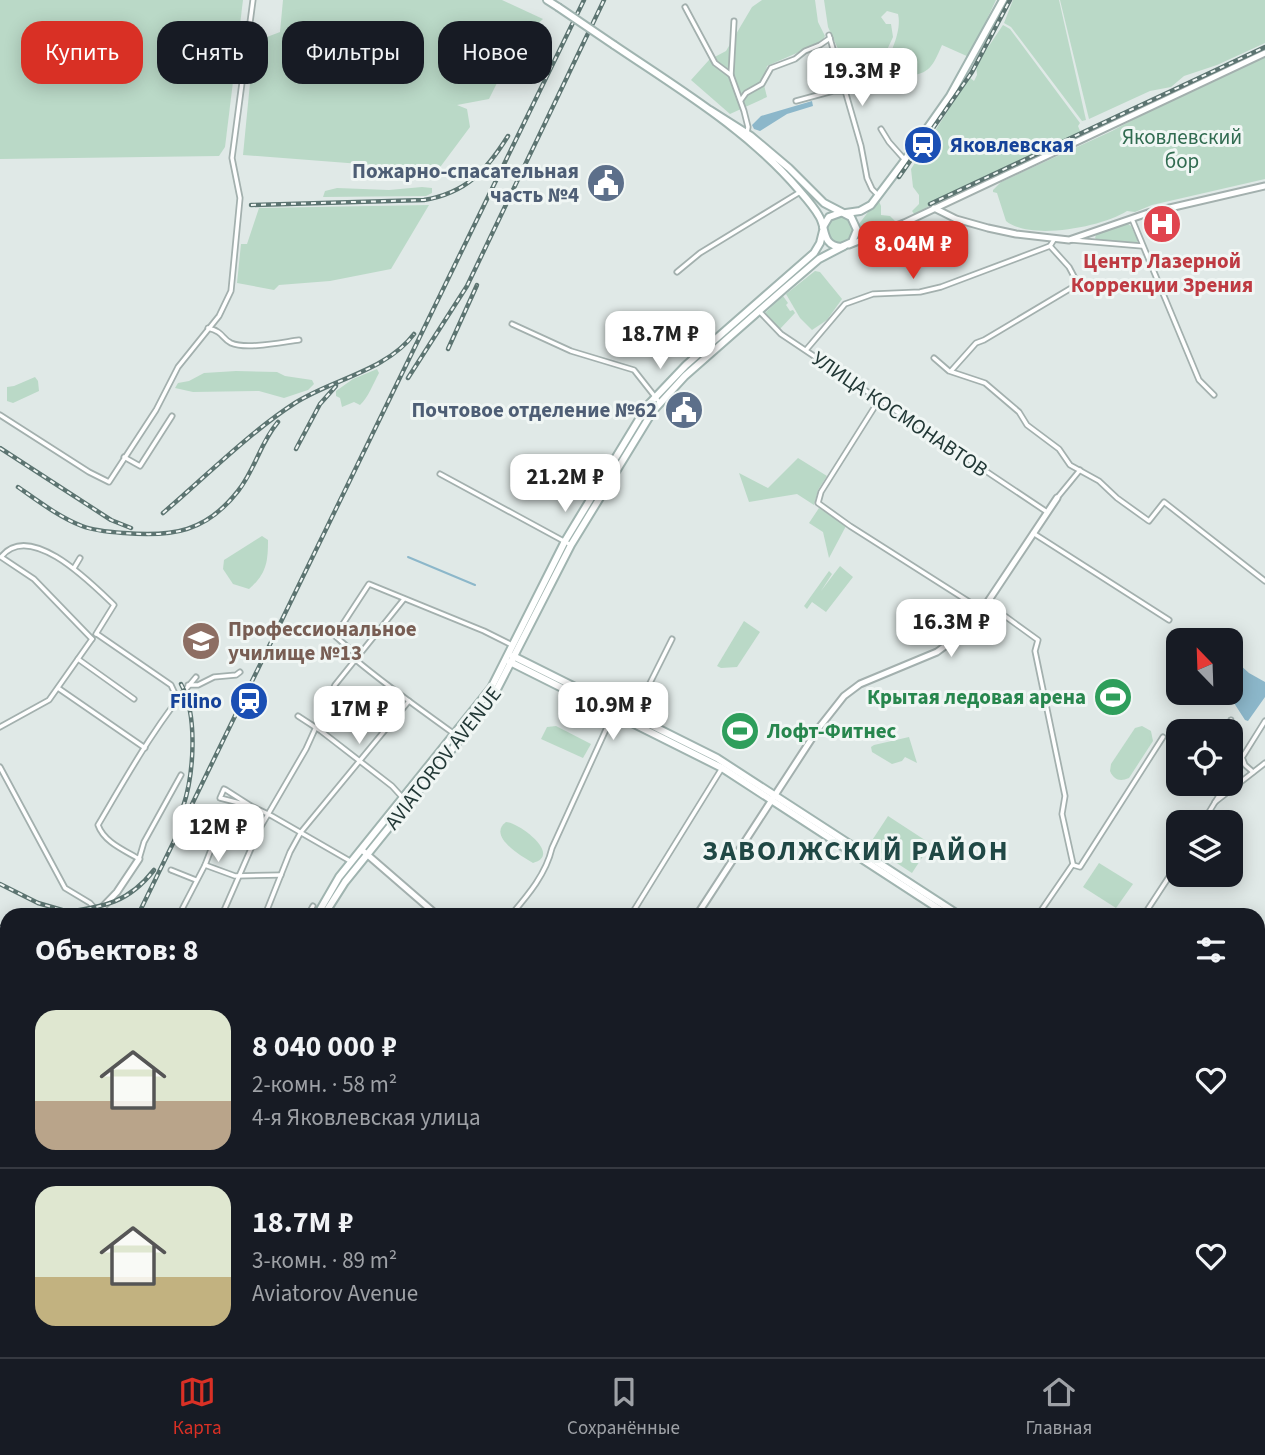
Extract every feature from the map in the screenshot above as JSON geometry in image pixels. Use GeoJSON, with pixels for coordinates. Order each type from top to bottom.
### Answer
{"type":"FeatureCollection","features":[{"type":"Feature","properties":{"kind":"main road"},"geometry":{"type":"LineString","coordinates":[[547,0],[747,133],[824,203],[853,219],[857,227]]}},
{"type":"Feature","properties":{"kind":"main road"},"geometry":{"type":"LineString","coordinates":[[710,110],[772,162],[800,192],[818,213],[830,243],[838,247],[845,246],[855,238],[858,221],[950,96],[1003,0]]}},
{"type":"Feature","properties":{"kind":"main road"},"geometry":{"type":"LineString","coordinates":[[823,230],[830,217],[863,210],[873,202]]}},
{"type":"Feature","properties":{"kind":"main road","name":"AVIATOROV AVENUE"},"geometry":{"type":"LineString","coordinates":[[328,908],[352,862],[364,852],[485,696],[510,658],[512,645],[568,543],[634,425],[654,397],[686,365],[814,253],[823,230]]}},
{"type":"Feature","properties":{"kind":"main road","name":"AVIATOROV AVENUE"},"geometry":{"type":"LineString","coordinates":[[322,908],[364,852],[490,702],[568,543],[633,440],[660,403],[685,376],[819,260],[845,246]]}},
{"type":"Feature","properties":{"kind":"main road"},"geometry":{"type":"LineString","coordinates":[[510,658],[774,797],[948,908]]}},
{"type":"Feature","properties":{"kind":"main road"},"geometry":{"type":"LineString","coordinates":[[510,658],[717,758],[938,908]]}},
{"type":"Feature","properties":{"kind":"street"},"geometry":{"type":"LineString","coordinates":[[0,415],[109,482],[156,410],[178,367],[219,316],[231,291],[240,198],[232,158],[253,0]]}},
{"type":"Feature","properties":{"kind":"street"},"geometry":{"type":"LineString","coordinates":[[685,7],[715,63],[731,75]]}},
{"type":"Feature","properties":{"kind":"street"},"geometry":{"type":"LineString","coordinates":[[734,21],[731,75],[741,100],[747,133]]}},
{"type":"Feature","properties":{"kind":"street"},"geometry":{"type":"LineString","coordinates":[[741,100],[746,93],[762,84],[771,68],[794,59],[829,37],[860,143],[867,178],[872,189],[879,195]]}},
{"type":"Feature","properties":{"kind":"street"},"geometry":{"type":"LineString","coordinates":[[845,246],[873,237],[1265,53]]}},
{"type":"Feature","properties":{"kind":"street"},"geometry":{"type":"LineString","coordinates":[[842,82],[874,69],[885,69],[899,78]]}},
{"type":"Feature","properties":{"kind":"street"},"geometry":{"type":"LineString","coordinates":[[796,101],[833,91],[844,91]]}},
{"type":"Feature","properties":{"kind":"street"},"geometry":{"type":"LineString","coordinates":[[881,129],[905,160]]}},
{"type":"Feature","properties":{"kind":"street"},"geometry":{"type":"LineString","coordinates":[[1069,240],[1148,214],[1265,186]]}},
{"type":"Feature","properties":{"kind":"street"},"geometry":{"type":"LineString","coordinates":[[677,272],[700,253],[800,192]]}},
{"type":"Feature","properties":{"kind":"street"},"geometry":{"type":"LineString","coordinates":[[934,208],[956,219],[1016,234],[1142,246]]}},
{"type":"Feature","properties":{"kind":"street"},"geometry":{"type":"LineString","coordinates":[[1132,219],[1199,380],[1214,395]]}},
{"type":"Feature","properties":{"kind":"street"},"geometry":{"type":"LineString","coordinates":[[857,227],[865,237],[873,237]]}},
{"type":"Feature","properties":{"kind":"street"},"geometry":{"type":"LineString","coordinates":[[805,351],[845,303],[873,294],[920,292],[941,287],[1050,246],[1055,238]]}},
{"type":"Feature","properties":{"kind":"street"},"geometry":{"type":"LineString","coordinates":[[951,372],[976,343],[1078,284],[1069,267],[1050,246]]}},
{"type":"Feature","properties":{"kind":"street","name":"УЛИЦА КОСМОНАВТОВ"},"geometry":{"type":"LineString","coordinates":[[759,311],[775,330],[805,351],[1047,512]]}},
{"type":"Feature","properties":{"kind":"street"},"geometry":{"type":"LineString","coordinates":[[512,324],[571,351],[634,370],[660,403]]}},
{"type":"Feature","properties":{"kind":"street"},"geometry":{"type":"LineString","coordinates":[[208,328],[220,331],[230,343],[245,345],[299,340]]}},
{"type":"Feature","properties":{"kind":"street"},"geometry":{"type":"LineString","coordinates":[[934,358],[951,372],[985,383],[1019,412],[1027,425],[1059,449],[1070,465],[1100,481],[1117,498],[1149,521],[1164,502],[1265,581]]}},
{"type":"Feature","properties":{"kind":"street"},"geometry":{"type":"LineString","coordinates":[[879,400],[821,492],[818,503],[982,610]]}},
{"type":"Feature","properties":{"kind":"street"},"geometry":{"type":"LineString","coordinates":[[124,457],[140,466],[172,416]]}},
{"type":"Feature","properties":{"kind":"street"},"geometry":{"type":"LineString","coordinates":[[702,908],[822,723],[848,693],[871,678],[947,646],[964,632],[987,603],[1057,498],[1080,470]]}},
{"type":"Feature","properties":{"kind":"street"},"geometry":{"type":"LineString","coordinates":[[439,474],[568,543]]}},
{"type":"Feature","properties":{"kind":"street"},"geometry":{"type":"LineString","coordinates":[[1033,534],[1169,620]]}},
{"type":"Feature","properties":{"kind":"street"},"geometry":{"type":"LineString","coordinates":[[0,727],[43,705],[58,688],[96,634],[114,605],[61,559],[21,545],[8,549],[1,557],[34,579],[92,639]]}},
{"type":"Feature","properties":{"kind":"street"},"geometry":{"type":"LineString","coordinates":[[74,568],[80,558]]}},
{"type":"Feature","properties":{"kind":"street"},"geometry":{"type":"LineString","coordinates":[[455,734],[427,712],[391,690],[335,636],[369,584],[485,631],[512,645]]}},
{"type":"Feature","properties":{"kind":"street"},"geometry":{"type":"LineString","coordinates":[[225,908],[268,814],[306,750],[335,685],[404,599]]}},
{"type":"Feature","properties":{"kind":"street"},"geometry":{"type":"LineString","coordinates":[[987,603],[1038,640],[1035,651],[1065,796],[1062,814],[1073,865],[1043,908]]}},
{"type":"Feature","properties":{"kind":"street"},"geometry":{"type":"LineString","coordinates":[[96,634],[171,685],[177,698]]}},
{"type":"Feature","properties":{"kind":"street"},"geometry":{"type":"LineString","coordinates":[[634,716],[672,639]]}},
{"type":"Feature","properties":{"kind":"street"},"geometry":{"type":"LineString","coordinates":[[78,659],[134,699]]}},
{"type":"Feature","properties":{"kind":"street"},"geometry":{"type":"LineString","coordinates":[[188,685],[198,685],[214,677],[236,675],[240,671]]}},
{"type":"Feature","properties":{"kind":"street"},"geometry":{"type":"LineString","coordinates":[[139,859],[106,838],[98,825],[177,698],[196,677]]}},
{"type":"Feature","properties":{"kind":"street"},"geometry":{"type":"LineString","coordinates":[[58,688],[145,748]]}},
{"type":"Feature","properties":{"kind":"street"},"geometry":{"type":"LineString","coordinates":[[268,908],[301,832],[409,701]]}},
{"type":"Feature","properties":{"kind":"street"},"geometry":{"type":"LineString","coordinates":[[517,908],[532,890],[550,860],[552,848],[614,712]]}},
{"type":"Feature","properties":{"kind":"street"},"geometry":{"type":"LineString","coordinates":[[298,716],[316,727],[404,798]]}},
{"type":"Feature","properties":{"kind":"street"},"geometry":{"type":"LineString","coordinates":[[1243,755],[1265,721]]}},
{"type":"Feature","properties":{"kind":"street"},"geometry":{"type":"LineString","coordinates":[[1073,865],[1080,867],[1163,737]]}},
{"type":"Feature","properties":{"kind":"street"},"geometry":{"type":"LineString","coordinates":[[1243,760],[1254,772]]}},
{"type":"Feature","properties":{"kind":"street"},"geometry":{"type":"LineString","coordinates":[[1215,802],[1265,763]]}},
{"type":"Feature","properties":{"kind":"street"},"geometry":{"type":"LineString","coordinates":[[0,767],[65,888],[90,903],[93,908]]}},
{"type":"Feature","properties":{"kind":"street"},"geometry":{"type":"LineString","coordinates":[[635,908],[722,768]]}},
{"type":"Feature","properties":{"kind":"street"},"geometry":{"type":"LineString","coordinates":[[102,908],[139,859],[144,842],[181,775]]}},
{"type":"Feature","properties":{"kind":"street"},"geometry":{"type":"LineString","coordinates":[[251,806],[220,798],[224,789],[352,862]]}},
{"type":"Feature","properties":{"kind":"street"},"geometry":{"type":"LineString","coordinates":[[1210,810],[1219,796]]}},
{"type":"Feature","properties":{"kind":"street"},"geometry":{"type":"LineString","coordinates":[[182,908],[205,865],[219,829],[251,806]]}},
{"type":"Feature","properties":{"kind":"street"},"geometry":{"type":"LineString","coordinates":[[364,852],[429,908]]}},
{"type":"Feature","properties":{"kind":"street"},"geometry":{"type":"LineString","coordinates":[[205,865],[239,876],[281,875]]}},
{"type":"Feature","properties":{"kind":"street"},"geometry":{"type":"LineString","coordinates":[[171,870],[195,880]]}},
{"type":"Feature","properties":{"kind":"street"},"geometry":{"type":"LineString","coordinates":[[1149,908],[1166,881]]}},
{"type":"Feature","properties":{"kind":"green space"},"geometry":{"type":"Polygon","coordinates":[[[0,0],[243,0],[240,21],[157,21],[157,84],[233,84],[225,147],[219,156],[0,159],[0,0]]]}},
{"type":"Feature","properties":{"kind":"green space"},"geometry":{"type":"Polygon","coordinates":[[[283,0],[502,0],[543,19],[438,21],[438,84],[496,84],[489,99],[457,105],[467,109],[470,127],[438,170],[243,155],[250,84],[268,84],[268,37],[280,32],[283,0]]]}},
{"type":"Feature","properties":{"kind":"green space"},"geometry":{"type":"Polygon","coordinates":[[[762,0],[815,0],[818,22],[825,36],[822,42],[767,66],[764,85],[767,97],[730,114],[691,80],[709,60],[726,51],[752,7],[762,0]]]}},
{"type":"Feature","properties":{"kind":"green space"},"geometry":{"type":"Polygon","coordinates":[[[824,0],[996,0],[969,57],[942,45],[928,69],[901,77],[885,67],[897,34],[898,14],[887,11],[881,17],[886,24],[891,24],[893,37],[880,65],[846,76],[828,27],[824,0]]]}},
{"type":"Feature","properties":{"kind":"green space","name":"Яковлевский бор"},"geometry":{"type":"Polygon","coordinates":[[[1013,0],[1059,0],[1086,120],[1082,121],[1011,27],[1004,23],[1013,0]]]}},
{"type":"Feature","properties":{"kind":"green space","name":"Яковлевский бор"},"geometry":{"type":"Polygon","coordinates":[[[1060,0],[1265,0],[1265,43],[1217,65],[1184,76],[1171,87],[1150,91],[1089,119],[1060,0]]]}},
{"type":"Feature","properties":{"kind":"green space","name":"Яковлевский бор"},"geometry":{"type":"Polygon","coordinates":[[[1003,25],[1010,29],[1080,123],[1078,126],[1082,136],[929,206],[915,215],[912,211],[919,204],[919,195],[913,187],[911,169],[969,77],[974,81],[977,75],[976,65],[1003,25]]]}},
{"type":"Feature","properties":{"kind":"green space","name":"Яковлевский бор"},"geometry":{"type":"Polygon","coordinates":[[[1265,55],[1265,179],[1152,205],[1135,212],[1127,211],[1101,222],[1066,230],[1032,230],[1006,221],[997,193],[993,192],[1001,182],[1112,131],[1175,97],[1265,55]]]}},
{"type":"Feature","properties":{"kind":"green space"},"geometry":{"type":"Polygon","coordinates":[[[337,188],[389,190],[432,188],[432,193],[426,196],[323,197],[325,191],[337,188]]]}},
{"type":"Feature","properties":{"kind":"green space"},"geometry":{"type":"Polygon","coordinates":[[[878,199],[881,215],[890,216],[895,221],[870,235],[865,234],[859,224],[878,199]]]}},
{"type":"Feature","properties":{"kind":"green space"},"geometry":{"type":"Polygon","coordinates":[[[429,205],[391,269],[330,281],[279,285],[274,290],[237,283],[241,244],[247,244],[259,208],[429,205]]]}},
{"type":"Feature","properties":{"kind":"green space"},"geometry":{"type":"Polygon","coordinates":[[[840,216],[850,220],[854,230],[850,240],[840,244],[830,240],[826,230],[830,220],[840,216]]]}},
{"type":"Feature","properties":{"kind":"green space"},"geometry":{"type":"Polygon","coordinates":[[[1128,224],[1138,241],[1134,245],[1098,241],[1095,238],[1097,232],[1128,224]]]}},
{"type":"Feature","properties":{"kind":"green space"},"geometry":{"type":"Polygon","coordinates":[[[815,271],[820,272],[842,299],[827,320],[812,330],[800,318],[786,294],[815,271]]]}},
{"type":"Feature","properties":{"kind":"green space"},"geometry":{"type":"Polygon","coordinates":[[[783,296],[790,311],[795,313],[779,330],[765,313],[783,296]]]}},
{"type":"Feature","properties":{"kind":"green space"},"geometry":{"type":"Polygon","coordinates":[[[377,369],[379,373],[363,402],[360,405],[354,402],[342,407],[336,391],[353,379],[377,369]]]}},
{"type":"Feature","properties":{"kind":"green space"},"geometry":{"type":"Polygon","coordinates":[[[277,372],[285,376],[312,380],[314,384],[308,390],[284,398],[259,391],[193,392],[175,388],[178,383],[204,373],[277,372]]]}},
{"type":"Feature","properties":{"kind":"green space"},"geometry":{"type":"Polygon","coordinates":[[[35,377],[39,391],[13,403],[7,401],[7,387],[35,377]]]}},
{"type":"Feature","properties":{"kind":"green space"},"geometry":{"type":"Polygon","coordinates":[[[798,458],[827,476],[818,490],[814,505],[797,494],[749,502],[739,473],[768,488],[798,458]]]}},
{"type":"Feature","properties":{"kind":"green space"},"geometry":{"type":"Polygon","coordinates":[[[819,508],[846,526],[829,558],[823,532],[809,523],[819,508]]]}},
{"type":"Feature","properties":{"kind":"green space"},"geometry":{"type":"Polygon","coordinates":[[[262,536],[268,540],[266,562],[259,578],[249,589],[233,584],[223,569],[224,560],[262,536]]]}},
{"type":"Feature","properties":{"kind":"green space"},"geometry":{"type":"Polygon","coordinates":[[[840,566],[853,577],[826,612],[812,602],[807,609],[804,606],[829,571],[832,574],[821,591],[840,566]]]}},
{"type":"Feature","properties":{"kind":"green space"},"geometry":{"type":"Polygon","coordinates":[[[744,621],[760,632],[737,667],[717,666],[744,621]]]}},
{"type":"Feature","properties":{"kind":"green space"},"geometry":{"type":"Polygon","coordinates":[[[556,726],[591,744],[583,758],[541,739],[547,727],[556,726]]]}},
{"type":"Feature","properties":{"kind":"green space"},"geometry":{"type":"Polygon","coordinates":[[[1142,726],[1151,731],[1153,741],[1129,778],[1118,779],[1110,771],[1111,764],[1135,728],[1142,726]]]}},
{"type":"Feature","properties":{"kind":"green space"},"geometry":{"type":"Polygon","coordinates":[[[909,737],[917,763],[905,757],[892,764],[872,752],[871,747],[874,745],[909,737]]]}},
{"type":"Feature","properties":{"kind":"green space"},"geometry":{"type":"Polygon","coordinates":[[[888,816],[931,844],[912,873],[869,845],[888,816]]]}},
{"type":"Feature","properties":{"kind":"green space"},"geometry":{"type":"Polygon","coordinates":[[[506,822],[520,827],[535,840],[543,853],[541,859],[533,863],[508,845],[501,833],[501,827],[506,822]]]}},
{"type":"Feature","properties":{"kind":"green space"},"geometry":{"type":"Polygon","coordinates":[[[1099,863],[1133,884],[1116,908],[1083,887],[1099,863]]]}},
{"type":"Feature","properties":{"kind":"water"},"geometry":{"type":"Polygon","coordinates":[[[812,101],[813,106],[787,114],[760,131],[752,125],[761,116],[812,101]]]}},
{"type":"Feature","properties":{"kind":"water"},"geometry":{"type":"Polygon","coordinates":[[[1243,668],[1265,682],[1265,697],[1248,721],[1235,705],[1243,705],[1243,668]]]}},
{"type":"Feature","properties":{"kind":"waterway"},"geometry":{"type":"LineString","coordinates":[[408,557],[475,585]]}},
{"type":"Feature","properties":{"kind":"railway"},"geometry":{"type":"LineString","coordinates":[[141,908],[584,0]]}},
{"type":"Feature","properties":{"kind":"railway"},"geometry":{"type":"LineString","coordinates":[[408,378],[467,286],[604,0]]}},
{"type":"Feature","properties":{"kind":"railway"},"geometry":{"type":"LineString","coordinates":[[899,177],[972,72],[1010,0]]}},
{"type":"Feature","properties":{"kind":"railway"},"geometry":{"type":"LineString","coordinates":[[930,204],[1265,47]]}},
{"type":"Feature","properties":{"kind":"railway"},"geometry":{"type":"LineString","coordinates":[[251,205],[424,200],[439,197],[474,178],[508,136]]}},
{"type":"Feature","properties":{"kind":"railway"},"geometry":{"type":"LineString","coordinates":[[448,349],[477,285]]}},
{"type":"Feature","properties":{"kind":"railway"},"geometry":{"type":"LineString","coordinates":[[163,513],[244,441],[278,415],[310,395],[374,366],[402,347],[414,334]]}},
{"type":"Feature","properties":{"kind":"railway"},"geometry":{"type":"LineString","coordinates":[[296,449],[320,404],[336,386]]}},
{"type":"Feature","properties":{"kind":"railway"},"geometry":{"type":"LineString","coordinates":[[18,487],[65,518],[92,529],[142,534],[187,529],[214,515],[238,491],[278,422]]}},
{"type":"Feature","properties":{"kind":"railway"},"geometry":{"type":"LineString","coordinates":[[0,448],[111,520],[131,528]]}},
{"type":"Feature","properties":{"kind":"railway"},"geometry":{"type":"LineString","coordinates":[[181,684],[192,728],[192,762],[183,807]]}},
{"type":"Feature","properties":{"kind":"railway"},"geometry":{"type":"LineString","coordinates":[[92,908],[131,893],[154,870]]}},
{"type":"Feature","properties":{"kind":"railway"},"geometry":{"type":"LineString","coordinates":[[0,884],[38,903],[55,908]]}},
{"type":"Feature","properties":{"kind":"place","name":"Яковлевская"},"geometry":{"type":"Point","coordinates":[923,145]}},
{"type":"Feature","properties":{"kind":"place","name":"Пожарно-спасательная часть №4"},"geometry":{"type":"Point","coordinates":[606,183]}},
{"type":"Feature","properties":{"kind":"place","name":"Центр Лазерной Коррекции Зрения"},"geometry":{"type":"Point","coordinates":[1162,224]}},
{"type":"Feature","properties":{"kind":"place","name":"Почтовое отделение №62"},"geometry":{"type":"Point","coordinates":[684,410]}},
{"type":"Feature","properties":{"kind":"place","name":"Профессиональное училище №13"},"geometry":{"type":"Point","coordinates":[201,641]}},
{"type":"Feature","properties":{"kind":"place","name":"Крытая ледовая арена"},"geometry":{"type":"Point","coordinates":[1113,697]}},
{"type":"Feature","properties":{"kind":"place","name":"Filino"},"geometry":{"type":"Point","coordinates":[249,701]}},
{"type":"Feature","properties":{"kind":"place","name":"Лофт-Фитнес"},"geometry":{"type":"Point","coordinates":[740,731]}},
{"type":"Feature","properties":{"kind":"district","name":"ЗАВОЛЖСКИЙ РАЙОН"},"geometry":{"type":"Point","coordinates":[856,851]}}]}
